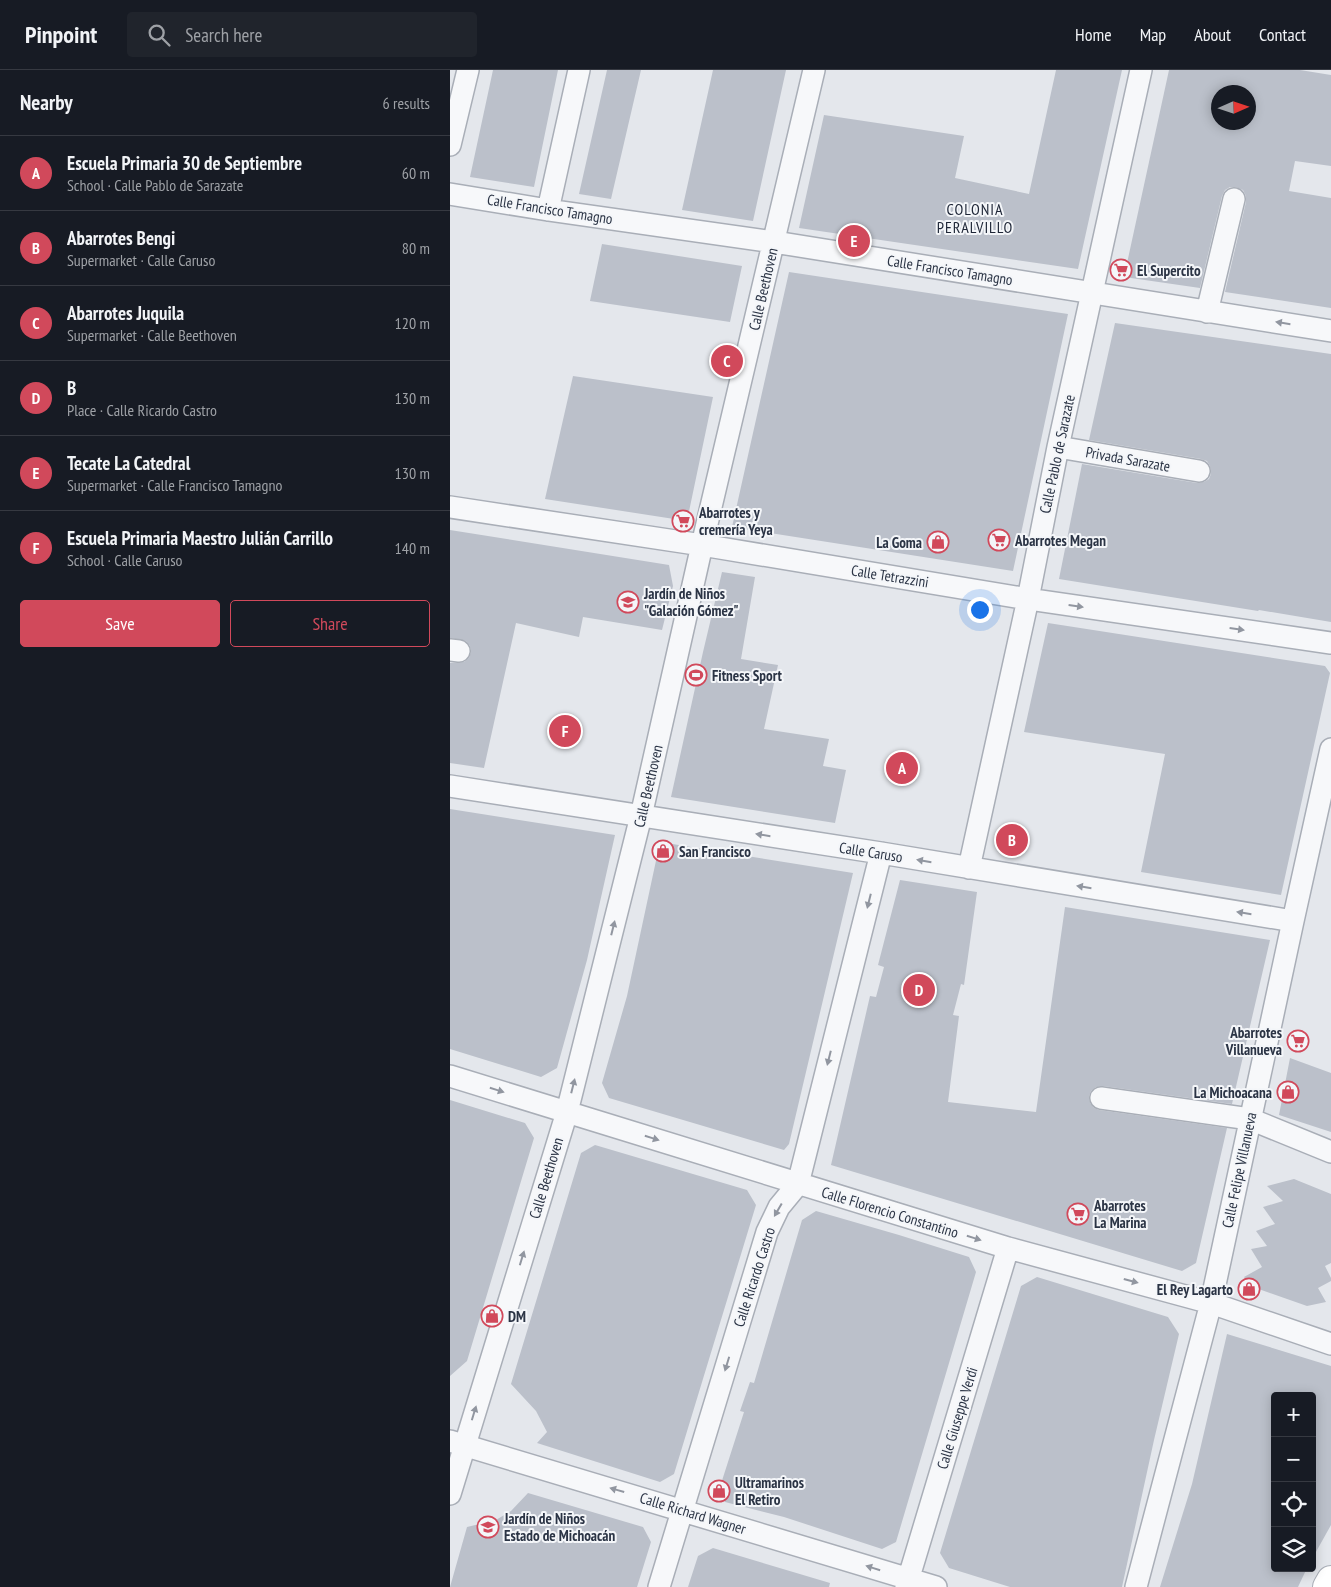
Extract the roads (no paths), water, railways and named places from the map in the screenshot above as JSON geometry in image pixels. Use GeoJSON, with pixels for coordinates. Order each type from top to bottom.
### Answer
{"type":"FeatureCollection","features":[{"type":"Feature","properties":{"kind":"main road"},"geometry":{"type":"LineString","coordinates":[[1327,1587],[1331,1580]]}},
{"type":"Feature","properties":{"kind":"street"},"geometry":{"type":"LineString","coordinates":[[450,145],[468,70]]}},
{"type":"Feature","properties":{"kind":"street"},"geometry":{"type":"LineString","coordinates":[[548,210],[579,70]]}},
{"type":"Feature","properties":{"kind":"street","name":"Calle Beethoven"},"geometry":{"type":"LineString","coordinates":[[450,1494],[457,1443],[567,1112],[641,816],[702,545],[814,70]]}},
{"type":"Feature","properties":{"kind":"street","name":"Calle Pablo de Sarazate"},"geometry":{"type":"LineString","coordinates":[[969,868],[1028,599],[1091,292],[1141,70]]}},
{"type":"Feature","properties":{"kind":"street","name":"Calle Francisco Tamagno"},"geometry":{"type":"LineString","coordinates":[[450,194],[774,242],[1331,331]]}},
{"type":"Feature","properties":{"kind":"street"},"geometry":{"type":"LineString","coordinates":[[1207,312],[1234,199]]}},
{"type":"Feature","properties":{"kind":"street","name":"Privada Sarazate"},"geometry":{"type":"LineString","coordinates":[[1058,447],[1199,471]]}},
{"type":"Feature","properties":{"kind":"street","name":"Calle Tetrazzini"},"geometry":{"type":"LineString","coordinates":[[450,507],[702,545],[1028,599],[1331,643]]}},
{"type":"Feature","properties":{"kind":"street","name":"Calle Felipe Villanueva"},"geometry":{"type":"LineString","coordinates":[[1136,1587],[1211,1302],[1292,921],[1331,749]]}},
{"type":"Feature","properties":{"kind":"street","name":"Calle Caruso"},"geometry":{"type":"LineString","coordinates":[[450,786],[881,853],[1292,921]]}},
{"type":"Feature","properties":{"kind":"street","name":"Calle Ricardo Castro"},"geometry":{"type":"LineString","coordinates":[[659,1587],[766,1232],[779,1207],[798,1184],[881,853]]}},
{"type":"Feature","properties":{"kind":"street","name":"Calle Florencio Constantino"},"geometry":{"type":"LineString","coordinates":[[450,1076],[1008,1248],[1211,1302],[1331,1344]]}},
{"type":"Feature","properties":{"kind":"street"},"geometry":{"type":"LineString","coordinates":[[1101,1098],[1250,1119],[1331,1152]]}},
{"type":"Feature","properties":{"kind":"street","name":"Calle Giuseppe Verdi"},"geometry":{"type":"LineString","coordinates":[[908,1583],[1008,1248]]}},
{"type":"Feature","properties":{"kind":"street","name":"Calle Richard Wagner"},"geometry":{"type":"LineString","coordinates":[[457,1443],[682,1510],[908,1583],[936,1587]]}},
{"type":"Feature","properties":{"kind":"place","name":"Tecate La Catedral"},"geometry":{"type":"Point","coordinates":[854,241]}},
{"type":"Feature","properties":{"kind":"place","name":"El Supercito"},"geometry":{"type":"Point","coordinates":[1121,270]}},
{"type":"Feature","properties":{"kind":"place","name":"Abarrotes Juquila"},"geometry":{"type":"Point","coordinates":[727,361]}},
{"type":"Feature","properties":{"kind":"place","name":"Abarrotes y cremería Yeya"},"geometry":{"type":"Point","coordinates":[683,521]}},
{"type":"Feature","properties":{"kind":"place","name":"Abarrotes Megan"},"geometry":{"type":"Point","coordinates":[999,540]}},
{"type":"Feature","properties":{"kind":"place","name":"La Goma"},"geometry":{"type":"Point","coordinates":[938,542]}},
{"type":"Feature","properties":{"kind":"place","name":"Jardín de Niños \"Galación Gómez\""},"geometry":{"type":"Point","coordinates":[628,602]}},
{"type":"Feature","properties":{"kind":"place","name":"Fitness Sport"},"geometry":{"type":"Point","coordinates":[696,675]}},
{"type":"Feature","properties":{"kind":"place","name":"Escuela Primaria Maestro Julián Carrillo"},"geometry":{"type":"Point","coordinates":[565,731]}},
{"type":"Feature","properties":{"kind":"place","name":"Escuela Primaria 30 de Septiembre"},"geometry":{"type":"Point","coordinates":[902,768]}},
{"type":"Feature","properties":{"kind":"place","name":"Abarrotes Bengi"},"geometry":{"type":"Point","coordinates":[1012,840]}},
{"type":"Feature","properties":{"kind":"place","name":"San Francisco"},"geometry":{"type":"Point","coordinates":[663,851]}},
{"type":"Feature","properties":{"kind":"place","name":"B"},"geometry":{"type":"Point","coordinates":[919,990]}},
{"type":"Feature","properties":{"kind":"place","name":"Abarrotes Villanueva"},"geometry":{"type":"Point","coordinates":[1298,1041]}},
{"type":"Feature","properties":{"kind":"place","name":"La Michoacana"},"geometry":{"type":"Point","coordinates":[1288,1092]}},
{"type":"Feature","properties":{"kind":"place","name":"Abarrotes La Marina"},"geometry":{"type":"Point","coordinates":[1078,1214]}},
{"type":"Feature","properties":{"kind":"place","name":"El Rey Lagarto"},"geometry":{"type":"Point","coordinates":[1249,1289]}},
{"type":"Feature","properties":{"kind":"place","name":"DM"},"geometry":{"type":"Point","coordinates":[492,1316]}},
{"type":"Feature","properties":{"kind":"place","name":"Ultramarinos El Retiro"},"geometry":{"type":"Point","coordinates":[719,1491]}},
{"type":"Feature","properties":{"kind":"place","name":"Jardín de Niños Estado de Michoacán"},"geometry":{"type":"Point","coordinates":[488,1527]}},
{"type":"Feature","properties":{"kind":"district","name":"COLONIA PERALVILLO"},"geometry":{"type":"Point","coordinates":[975,218]}}]}
